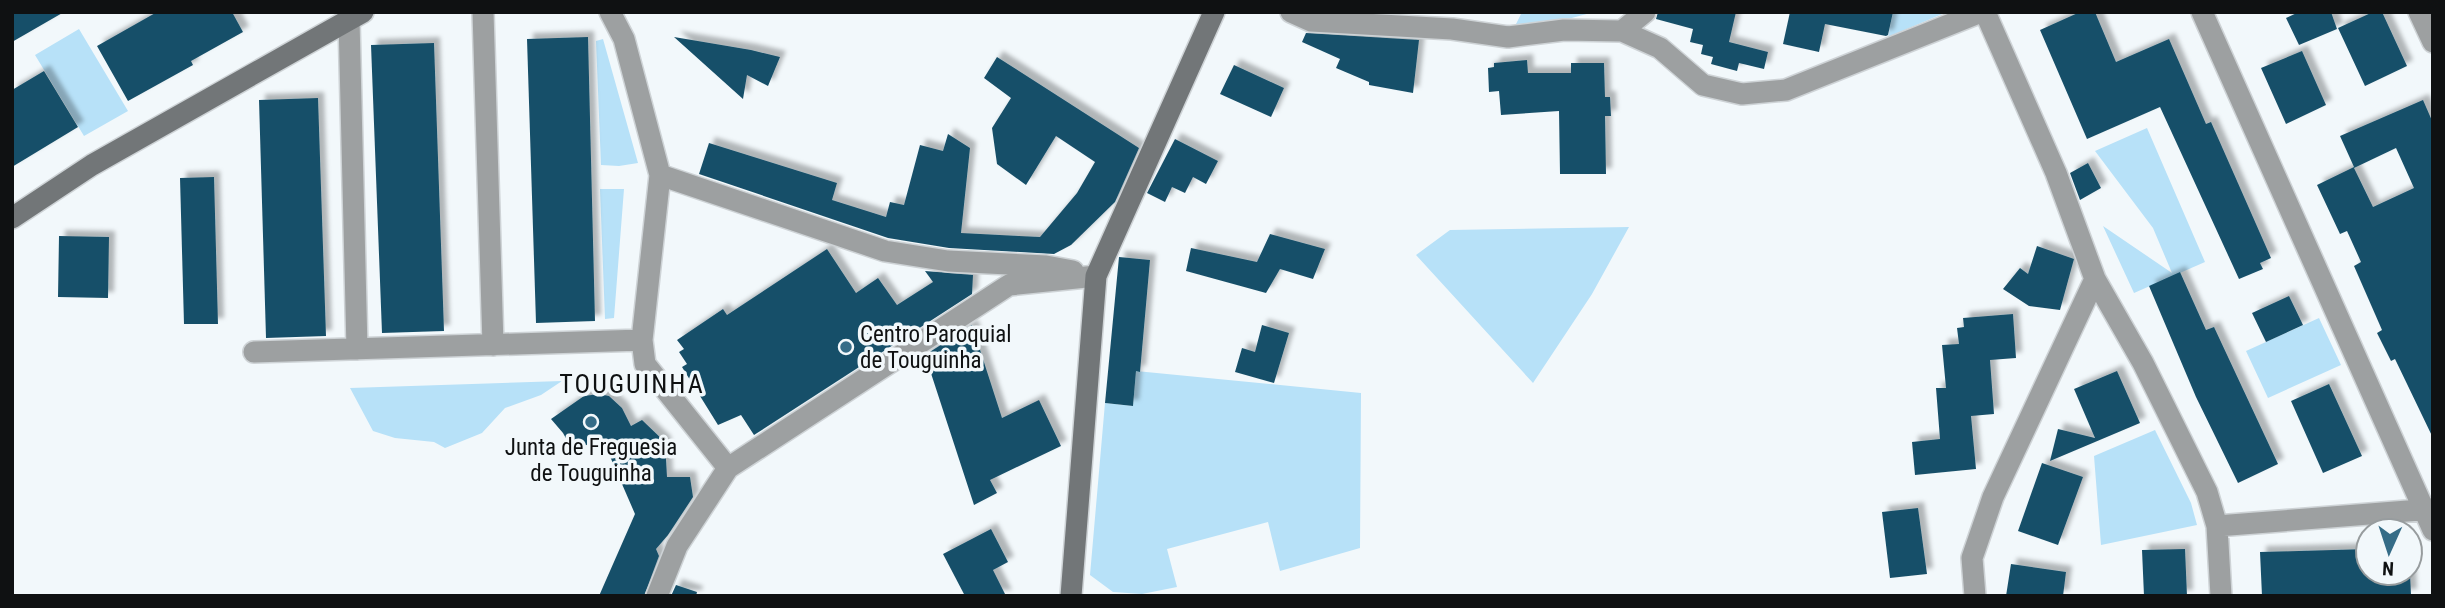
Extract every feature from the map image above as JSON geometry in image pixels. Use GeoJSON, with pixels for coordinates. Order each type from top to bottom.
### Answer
{"type":"FeatureCollection","features":[{"type":"Feature","properties":{"kind":"street"},"geometry":{"type":"LineString","coordinates":[[483,12],[493,345]]}},
{"type":"Feature","properties":{"kind":"street"},"geometry":{"type":"LineString","coordinates":[[610,12],[624,39],[660,175],[642,340],[645,364],[728,468]]}},
{"type":"Feature","properties":{"kind":"street"},"geometry":{"type":"LineString","coordinates":[[1071,596],[1096,276],[1214,12]]}},
{"type":"Feature","properties":{"kind":"street"},"geometry":{"type":"LineString","coordinates":[[1291,12],[1311,21],[1452,29],[1508,37],[1621,22],[1646,12]]}},
{"type":"Feature","properties":{"kind":"street"},"geometry":{"type":"LineString","coordinates":[[1621,22],[1660,48],[1703,85],[1742,94],[1786,90],[1983,12],[2056,173],[2095,279],[2143,363],[2207,492],[2217,526],[2221,596]]}},
{"type":"Feature","properties":{"kind":"street"},"geometry":{"type":"LineString","coordinates":[[2202,12],[2428,510],[2433,530]]}},
{"type":"Feature","properties":{"kind":"street"},"geometry":{"type":"LineString","coordinates":[[2419,12],[2433,42]]}},
{"type":"Feature","properties":{"kind":"street"},"geometry":{"type":"LineString","coordinates":[[12,218],[92,165],[356,16],[357,349]]}},
{"type":"Feature","properties":{"kind":"street"},"geometry":{"type":"LineString","coordinates":[[660,175],[885,251],[948,261],[1046,266],[1096,276]]}},
{"type":"Feature","properties":{"kind":"street"},"geometry":{"type":"LineString","coordinates":[[657,596],[677,546],[728,468],[1009,285],[1096,276]]}},
{"type":"Feature","properties":{"kind":"street"},"geometry":{"type":"LineString","coordinates":[[1975,596],[1972,558],[1993,496],[2095,279]]}},
{"type":"Feature","properties":{"kind":"street"},"geometry":{"type":"LineString","coordinates":[[254,352],[642,340]]}},
{"type":"Feature","properties":{"kind":"street"},"geometry":{"type":"LineString","coordinates":[[2217,526],[2428,510]]}},
{"type":"Feature","properties":{"kind":"shaded area"},"geometry":{"type":"Polygon","coordinates":[[[1522,12],[1594,12],[1568,19],[1515,26],[1522,12]]]}},
{"type":"Feature","properties":{"kind":"shaded area"},"geometry":{"type":"Polygon","coordinates":[[[1893,12],[1947,12],[1888,37],[1893,12]]]}},
{"type":"Feature","properties":{"kind":"shaded area"},"geometry":{"type":"Polygon","coordinates":[[[79,29],[128,111],[84,136],[35,55],[79,29]]]}},
{"type":"Feature","properties":{"kind":"shaded area"},"geometry":{"type":"Polygon","coordinates":[[[603,39],[638,163],[601,165],[596,41],[603,39]]]}},
{"type":"Feature","properties":{"kind":"shaded area"},"geometry":{"type":"Polygon","coordinates":[[[2147,128],[2205,262],[2134,293],[2103,226],[2172,273],[2153,228],[2095,151],[2147,128]]]}},
{"type":"Feature","properties":{"kind":"shaded area"},"geometry":{"type":"Polygon","coordinates":[[[600,189],[624,189],[614,318],[605,319],[600,189]]]}},
{"type":"Feature","properties":{"kind":"shaded area"},"geometry":{"type":"Polygon","coordinates":[[[1629,227],[1592,294],[1533,383],[1416,255],[1450,230],[1629,227]]]}},
{"type":"Feature","properties":{"kind":"shaded area"},"geometry":{"type":"Polygon","coordinates":[[[2319,318],[2341,365],[2268,398],[2246,351],[2319,318]]]}},
{"type":"Feature","properties":{"kind":"shaded area"},"geometry":{"type":"Polygon","coordinates":[[[1136,371],[1361,393],[1360,548],[1280,571],[1268,522],[1167,549],[1177,587],[1142,594],[1113,592],[1090,575],[1105,403],[1133,406],[1136,371]]]}},
{"type":"Feature","properties":{"kind":"shaded area"},"geometry":{"type":"Polygon","coordinates":[[[562,381],[541,395],[505,408],[482,433],[445,448],[434,442],[395,438],[373,431],[350,388],[562,381]]]}},
{"type":"Feature","properties":{"kind":"shaded area"},"geometry":{"type":"Polygon","coordinates":[[[2155,430],[2191,503],[2197,525],[2101,545],[2094,456],[2155,430]]]}},
{"type":"Feature","properties":{"kind":"building"},"geometry":{"type":"Polygon","coordinates":[[[12,12],[64,12],[12,42],[12,12]]]}},
{"type":"Feature","properties":{"kind":"building"},"geometry":{"type":"Polygon","coordinates":[[[157,12],[232,12],[243,32],[191,61],[193,65],[128,101],[97,46],[157,12]]]}},
{"type":"Feature","properties":{"kind":"building"},"geometry":{"type":"Polygon","coordinates":[[[1658,12],[1736,12],[1729,42],[1768,52],[1764,69],[1739,63],[1737,71],[1711,64],[1713,57],[1701,54],[1703,45],[1690,42],[1693,29],[1656,19],[1658,12]]]}},
{"type":"Feature","properties":{"kind":"building"},"geometry":{"type":"Polygon","coordinates":[[[1790,12],[1893,12],[1886,36],[1825,24],[1819,52],[1783,44],[1790,12]]]}},
{"type":"Feature","properties":{"kind":"building"},"geometry":{"type":"Polygon","coordinates":[[[2080,12],[2095,12],[2116,62],[2169,39],[2206,124],[2211,122],[2271,258],[2260,263],[2263,269],[2239,279],[2160,107],[2087,139],[2040,30],[2080,12]]]}},
{"type":"Feature","properties":{"kind":"building"},"geometry":{"type":"Polygon","coordinates":[[[2299,12],[2331,12],[2337,29],[2299,45],[2286,18],[2299,12]]]}},
{"type":"Feature","properties":{"kind":"building"},"geometry":{"type":"Polygon","coordinates":[[[2373,12],[2382,12],[2407,66],[2365,86],[2338,28],[2373,12]]]}},
{"type":"Feature","properties":{"kind":"building"},"geometry":{"type":"Polygon","coordinates":[[[1306,33],[1419,40],[1413,93],[1369,85],[1369,82],[1336,68],[1340,59],[1302,42],[1306,33]]]}},
{"type":"Feature","properties":{"kind":"building"},"geometry":{"type":"Polygon","coordinates":[[[588,37],[595,321],[536,323],[527,39],[588,37]]]}},
{"type":"Feature","properties":{"kind":"building"},"geometry":{"type":"Polygon","coordinates":[[[674,37],[780,57],[768,86],[747,75],[743,99],[674,37]]]}},
{"type":"Feature","properties":{"kind":"building"},"geometry":{"type":"Polygon","coordinates":[[[434,43],[444,331],[382,333],[371,45],[434,43]]]}},
{"type":"Feature","properties":{"kind":"building"},"geometry":{"type":"Polygon","coordinates":[[[2302,51],[2326,105],[2286,124],[2261,68],[2302,51]]]}},
{"type":"Feature","properties":{"kind":"building"},"geometry":{"type":"Polygon","coordinates":[[[997,57],[1139,148],[1115,202],[1071,245],[1054,254],[949,248],[888,238],[699,174],[709,143],[837,183],[832,200],[886,217],[890,202],[904,205],[920,145],[943,151],[948,134],[970,148],[961,233],[1040,237],[1077,193],[1095,162],[1056,136],[1026,185],[997,164],[992,128],[1011,98],[984,78],[997,57]]]}},
{"type":"Feature","properties":{"kind":"building"},"geometry":{"type":"Polygon","coordinates":[[[1527,60],[1528,73],[1571,73],[1571,63],[1604,63],[1605,97],[1610,97],[1611,116],[1605,116],[1606,174],[1560,174],[1559,111],[1501,115],[1499,91],[1489,92],[1488,68],[1494,67],[1494,63],[1527,60]]]}},
{"type":"Feature","properties":{"kind":"building"},"geometry":{"type":"Polygon","coordinates":[[[1234,65],[1284,88],[1271,117],[1220,94],[1234,65]]]}},
{"type":"Feature","properties":{"kind":"building"},"geometry":{"type":"Polygon","coordinates":[[[44,71],[78,127],[12,167],[12,90],[44,71]]]}},
{"type":"Feature","properties":{"kind":"building"},"geometry":{"type":"Polygon","coordinates":[[[318,98],[326,336],[266,338],[259,100],[318,98]]]}},
{"type":"Feature","properties":{"kind":"building"},"geometry":{"type":"Polygon","coordinates":[[[2423,100],[2433,123],[2433,438],[2395,359],[2391,361],[2377,333],[2382,330],[2354,266],[2361,262],[2347,231],[2340,234],[2317,185],[2354,167],[2340,136],[2423,100]],[[2396,148],[2354,168],[2373,207],[2414,188],[2396,148]]]}},
{"type":"Feature","properties":{"kind":"building"},"geometry":{"type":"Polygon","coordinates":[[[1175,139],[1218,161],[1206,184],[1193,177],[1185,193],[1172,187],[1165,202],[1147,193],[1175,139]]]}},
{"type":"Feature","properties":{"kind":"building"},"geometry":{"type":"Polygon","coordinates":[[[2088,163],[2101,188],[2080,200],[2070,173],[2088,163]]]}},
{"type":"Feature","properties":{"kind":"building"},"geometry":{"type":"Polygon","coordinates":[[[214,177],[218,324],[184,324],[180,178],[214,177]]]}},
{"type":"Feature","properties":{"kind":"building"},"geometry":{"type":"Polygon","coordinates":[[[1270,234],[1325,249],[1313,279],[1280,269],[1266,293],[1186,271],[1191,248],[1257,262],[1270,234]]]}},
{"type":"Feature","properties":{"kind":"building"},"geometry":{"type":"Polygon","coordinates":[[[59,236],[109,237],[108,298],[58,297],[59,236]]]}},
{"type":"Feature","properties":{"kind":"building"},"geometry":{"type":"Polygon","coordinates":[[[2037,246],[2074,259],[2060,310],[2029,306],[2003,289],[2020,268],[2028,274],[2037,246]]]}},
{"type":"Feature","properties":{"kind":"building"},"geometry":{"type":"Polygon","coordinates":[[[827,249],[856,293],[878,278],[897,305],[933,282],[925,271],[973,275],[972,294],[754,435],[741,415],[718,425],[682,367],[687,364],[679,352],[684,349],[677,340],[723,309],[727,315],[827,249]]]}},
{"type":"Feature","properties":{"kind":"building"},"geometry":{"type":"Polygon","coordinates":[[[1119,257],[1150,260],[1140,372],[1136,371],[1133,406],[1105,403],[1119,257]]]}},
{"type":"Feature","properties":{"kind":"building"},"geometry":{"type":"Polygon","coordinates":[[[2180,272],[2206,330],[2214,327],[2278,464],[2238,483],[2196,397],[2149,286],[2180,272]]]}},
{"type":"Feature","properties":{"kind":"building"},"geometry":{"type":"Polygon","coordinates":[[[2289,296],[2303,325],[2266,342],[2252,313],[2289,296]]]}},
{"type":"Feature","properties":{"kind":"building"},"geometry":{"type":"Polygon","coordinates":[[[2013,314],[2016,358],[1990,360],[1994,414],[1971,416],[1976,469],[1915,475],[1912,442],[1940,439],[1936,388],[1946,388],[1942,345],[1959,344],[1957,328],[1964,327],[1963,318],[2013,314]]]}},
{"type":"Feature","properties":{"kind":"building"},"geometry":{"type":"Polygon","coordinates":[[[972,325],[1002,418],[1039,400],[1061,446],[990,480],[997,493],[974,505],[925,355],[972,325]]]}},
{"type":"Feature","properties":{"kind":"building"},"geometry":{"type":"Polygon","coordinates":[[[1262,325],[1289,333],[1274,383],[1235,372],[1242,348],[1255,352],[1262,325]]]}},
{"type":"Feature","properties":{"kind":"building"},"geometry":{"type":"Polygon","coordinates":[[[2117,371],[2140,423],[2050,461],[2058,429],[2095,438],[2074,389],[2117,371]]]}},
{"type":"Feature","properties":{"kind":"building"},"geometry":{"type":"Polygon","coordinates":[[[2329,384],[2362,456],[2323,473],[2291,401],[2329,384]]]}},
{"type":"Feature","properties":{"kind":"building"},"geometry":{"type":"Polygon","coordinates":[[[584,396],[609,396],[622,408],[631,426],[642,420],[665,442],[667,477],[690,477],[693,497],[656,549],[659,556],[644,596],[599,596],[635,514],[602,438],[573,451],[551,419],[584,396]]]}},
{"type":"Feature","properties":{"kind":"building"},"geometry":{"type":"Polygon","coordinates":[[[2042,463],[2083,477],[2058,545],[2018,531],[2042,463]]]}},
{"type":"Feature","properties":{"kind":"building"},"geometry":{"type":"Polygon","coordinates":[[[1918,508],[1927,574],[1890,578],[1882,512],[1918,508]]]}},
{"type":"Feature","properties":{"kind":"building"},"geometry":{"type":"Polygon","coordinates":[[[991,529],[1008,562],[993,570],[1006,596],[965,596],[943,554],[991,529]]]}},
{"type":"Feature","properties":{"kind":"building"},"geometry":{"type":"Polygon","coordinates":[[[2185,549],[2187,596],[2144,596],[2142,550],[2185,549]]]}},
{"type":"Feature","properties":{"kind":"building"},"geometry":{"type":"Polygon","coordinates":[[[2354,549],[2354,587],[2411,587],[2411,595],[2262,596],[2260,552],[2354,549]]]}},
{"type":"Feature","properties":{"kind":"building"},"geometry":{"type":"Polygon","coordinates":[[[2011,564],[2066,572],[2063,596],[2006,596],[2011,564]]]}},
{"type":"Feature","properties":{"kind":"building"},"geometry":{"type":"Polygon","coordinates":[[[676,585],[697,592],[696,596],[671,596],[676,585]]]}},
{"type":"Feature","properties":{"kind":"place","name":"Centro Paroquial de Touguinha"},"geometry":{"type":"Point","coordinates":[846,347]}},
{"type":"Feature","properties":{"kind":"place","name":"Junta de Freguesia de Touguinha"},"geometry":{"type":"Point","coordinates":[591,422]}},
{"type":"Feature","properties":{"kind":"district","name":"TOUGUINHA"},"geometry":{"type":"Point","coordinates":[632,384]}}]}
